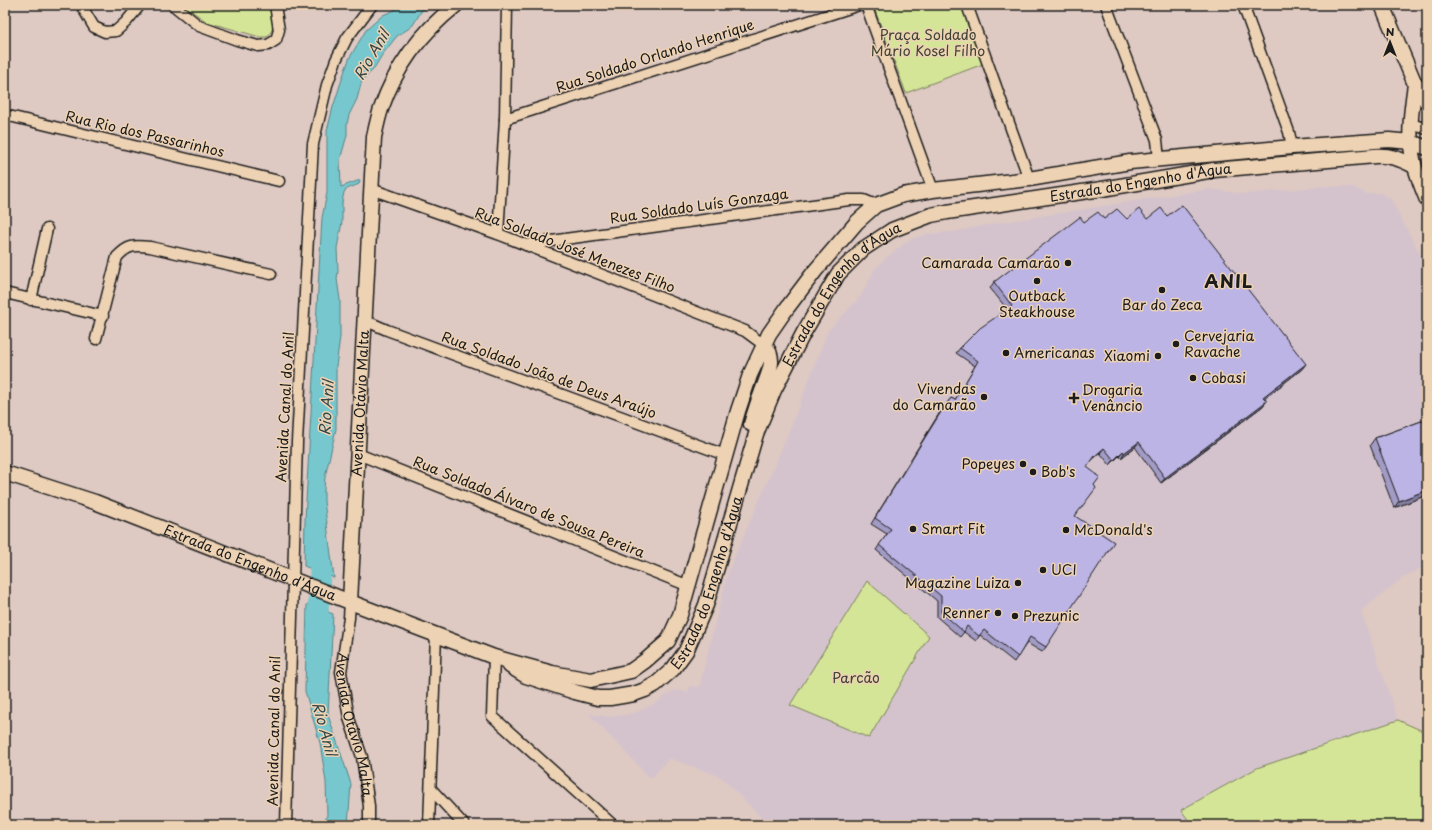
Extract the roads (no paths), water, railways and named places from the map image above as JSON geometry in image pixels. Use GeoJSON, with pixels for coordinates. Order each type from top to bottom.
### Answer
{"type":"FeatureCollection","features":[{"type":"Feature","properties":{"kind":"street"},"geometry":{"type":"LineString","coordinates":[[81,5],[94,27],[105,32],[116,31],[126,22],[140,5]]}},
{"type":"Feature","properties":{"kind":"street"},"geometry":{"type":"LineString","coordinates":[[173,5],[199,26],[258,46],[268,45],[276,40],[279,30],[275,5]]}},
{"type":"Feature","properties":{"kind":"street","name":"Avenida Canal do Anil"},"geometry":{"type":"LineString","coordinates":[[286,825],[297,581],[297,442],[313,144],[323,99],[336,60],[347,38],[372,5]]}},
{"type":"Feature","properties":{"kind":"street","name":"Avenida Otávio Malta"},"geometry":{"type":"LineString","coordinates":[[369,825],[369,806],[362,757],[349,718],[341,672],[350,618],[346,601],[358,454],[374,136],[380,110],[391,84],[403,63],[421,39],[456,5]]}},
{"type":"Feature","properties":{"kind":"street"},"geometry":{"type":"LineString","coordinates":[[498,234],[505,119],[507,5]]}},
{"type":"Feature","properties":{"kind":"street","name":"Rua Soldado Orlando Henrique"},"geometry":{"type":"LineString","coordinates":[[505,119],[859,5]]}},
{"type":"Feature","properties":{"kind":"street"},"geometry":{"type":"LineString","coordinates":[[866,5],[933,190]]}},
{"type":"Feature","properties":{"kind":"street"},"geometry":{"type":"LineString","coordinates":[[967,5],[1029,179]]}},
{"type":"Feature","properties":{"kind":"street"},"geometry":{"type":"LineString","coordinates":[[1106,5],[1157,140],[1158,159]]}},
{"type":"Feature","properties":{"kind":"street"},"geometry":{"type":"LineString","coordinates":[[1243,5],[1289,132],[1292,147]]}},
{"type":"Feature","properties":{"kind":"street"},"geometry":{"type":"LineString","coordinates":[[1382,5],[1415,84],[1427,102]]}},
{"type":"Feature","properties":{"kind":"street"},"geometry":{"type":"LineString","coordinates":[[1415,84],[1411,124],[1411,152],[1414,166],[1427,200]]}},
{"type":"Feature","properties":{"kind":"street","name":"Rua Rio dos Passarinhos"},"geometry":{"type":"LineString","coordinates":[[5,115],[279,181]]}},
{"type":"Feature","properties":{"kind":"street"},"geometry":{"type":"LineString","coordinates":[[1411,124],[1427,129]]}},
{"type":"Feature","properties":{"kind":"street","name":"Estrada do Engenho d'Água"},"geometry":{"type":"LineString","coordinates":[[5,473],[95,502],[346,601],[494,657],[552,673],[591,680],[631,671],[668,641],[680,615],[738,411],[750,375],[769,334],[815,271],[856,222],[876,205],[903,195],[933,190],[1029,179],[1130,162],[1158,159],[1389,140],[1411,142],[1427,148]]}},
{"type":"Feature","properties":{"kind":"street","name":"Estrada do Engenho d'Água"},"geometry":{"type":"LineString","coordinates":[[494,657],[526,676],[586,696],[598,698],[628,696],[645,690],[665,677],[686,651],[706,606],[756,434],[774,390],[804,332],[838,274],[863,250],[892,230],[931,215],[947,212],[1102,189],[1214,170],[1375,156],[1392,157],[1414,166]]}},
{"type":"Feature","properties":{"kind":"street","name":"Rua Soldado José Menezes Filho"},"geometry":{"type":"LineString","coordinates":[[371,189],[498,234],[745,331],[764,345]]}},
{"type":"Feature","properties":{"kind":"street","name":"Rua Soldado Luís Gonzaga"},"geometry":{"type":"LineString","coordinates":[[526,245],[588,235],[849,200],[864,200],[876,205]]}},
{"type":"Feature","properties":{"kind":"street"},"geometry":{"type":"LineString","coordinates":[[31,300],[47,229]]}},
{"type":"Feature","properties":{"kind":"street"},"geometry":{"type":"LineString","coordinates":[[96,339],[117,257],[124,249],[136,245],[150,247],[271,274]]}},
{"type":"Feature","properties":{"kind":"street"},"geometry":{"type":"LineString","coordinates":[[5,293],[102,316]]}},
{"type":"Feature","properties":{"kind":"street","name":"Rua Soldado João de Deus Araújo"},"geometry":{"type":"LineString","coordinates":[[364,320],[395,333],[725,456]]}},
{"type":"Feature","properties":{"kind":"street"},"geometry":{"type":"LineString","coordinates":[[741,487],[748,436],[770,371],[771,355],[764,345]]}},
{"type":"Feature","properties":{"kind":"street","name":"Rua Soldado Álvaro de Sousa Pereira"},"geometry":{"type":"LineString","coordinates":[[358,454],[689,586]]}},
{"type":"Feature","properties":{"kind":"street"},"geometry":{"type":"LineString","coordinates":[[429,825],[436,634]]}},
{"type":"Feature","properties":{"kind":"street"},"geometry":{"type":"LineString","coordinates":[[494,657],[492,716],[613,825]]}},
{"type":"Feature","properties":{"kind":"street"},"geometry":{"type":"LineString","coordinates":[[431,789],[464,825]]}},
{"type":"Feature","properties":{"kind":"water"},"geometry":{"type":"Polygon","coordinates":[[[397,5],[434,5],[422,10],[413,25],[397,36],[382,55],[373,70],[362,80],[357,99],[349,115],[347,135],[340,160],[341,187],[360,180],[359,184],[347,189],[344,192],[342,203],[342,222],[337,248],[337,279],[340,300],[340,337],[336,366],[336,429],[325,477],[324,489],[324,501],[334,578],[304,566],[305,520],[322,218],[327,193],[327,131],[333,107],[350,57],[366,30],[383,15],[395,10],[397,5]]]}},
{"type":"Feature","properties":{"kind":"water"},"geometry":{"type":"Polygon","coordinates":[[[307,604],[333,614],[328,715],[351,784],[348,825],[324,825],[327,815],[326,782],[320,743],[305,691],[307,604]]]}},
{"type":"Feature","properties":{"kind":"waterway","name":"Rio Anil"},"geometry":{"type":"LineString","coordinates":[[317,637],[320,571],[318,544]]}},
{"type":"Feature","properties":{"kind":"place","name":"Camarada Camarão"},"geometry":{"type":"Point","coordinates":[1068,263]}},
{"type":"Feature","properties":{"kind":"place","name":"Outback Steakhouse"},"geometry":{"type":"Point","coordinates":[1037,281]}},
{"type":"Feature","properties":{"kind":"place","name":"Bar do Zeca"},"geometry":{"type":"Point","coordinates":[1162,290]}},
{"type":"Feature","properties":{"kind":"place","name":"Cervejaria Ravache"},"geometry":{"type":"Point","coordinates":[1176,344]}},
{"type":"Feature","properties":{"kind":"place","name":"Americanas"},"geometry":{"type":"Point","coordinates":[1006,353]}},
{"type":"Feature","properties":{"kind":"place","name":"Xiaomi"},"geometry":{"type":"Point","coordinates":[1158,356]}},
{"type":"Feature","properties":{"kind":"place","name":"Cobasi"},"geometry":{"type":"Point","coordinates":[1193,378]}},
{"type":"Feature","properties":{"kind":"place","name":"Vivendas do Camarão"},"geometry":{"type":"Point","coordinates":[984,397]}},
{"type":"Feature","properties":{"kind":"place","name":"Drogaria Venâncio"},"geometry":{"type":"Point","coordinates":[1074,398]}},
{"type":"Feature","properties":{"kind":"place","name":"Popeyes"},"geometry":{"type":"Point","coordinates":[1023,464]}},
{"type":"Feature","properties":{"kind":"place","name":"Bob's"},"geometry":{"type":"Point","coordinates":[1033,472]}},
{"type":"Feature","properties":{"kind":"place","name":"Smart Fit"},"geometry":{"type":"Point","coordinates":[913,529]}},
{"type":"Feature","properties":{"kind":"place","name":"McDonald's"},"geometry":{"type":"Point","coordinates":[1066,530]}},
{"type":"Feature","properties":{"kind":"place","name":"UCI"},"geometry":{"type":"Point","coordinates":[1043,570]}},
{"type":"Feature","properties":{"kind":"place","name":"Magazine Luiza"},"geometry":{"type":"Point","coordinates":[1018,583]}},
{"type":"Feature","properties":{"kind":"place","name":"Renner"},"geometry":{"type":"Point","coordinates":[998,613]}},
{"type":"Feature","properties":{"kind":"place","name":"Prezunic"},"geometry":{"type":"Point","coordinates":[1015,616]}},
{"type":"Feature","properties":{"kind":"district","name":"ANIL"},"geometry":{"type":"Point","coordinates":[1229,282]}},
{"type":"Feature","properties":{"kind":"park label","name":"Praça Soldado Mário Kosel Filho"},"geometry":{"type":"Point","coordinates":[928,44]}},
{"type":"Feature","properties":{"kind":"park label","name":"Parcão"},"geometry":{"type":"Point","coordinates":[856,678]}}]}
